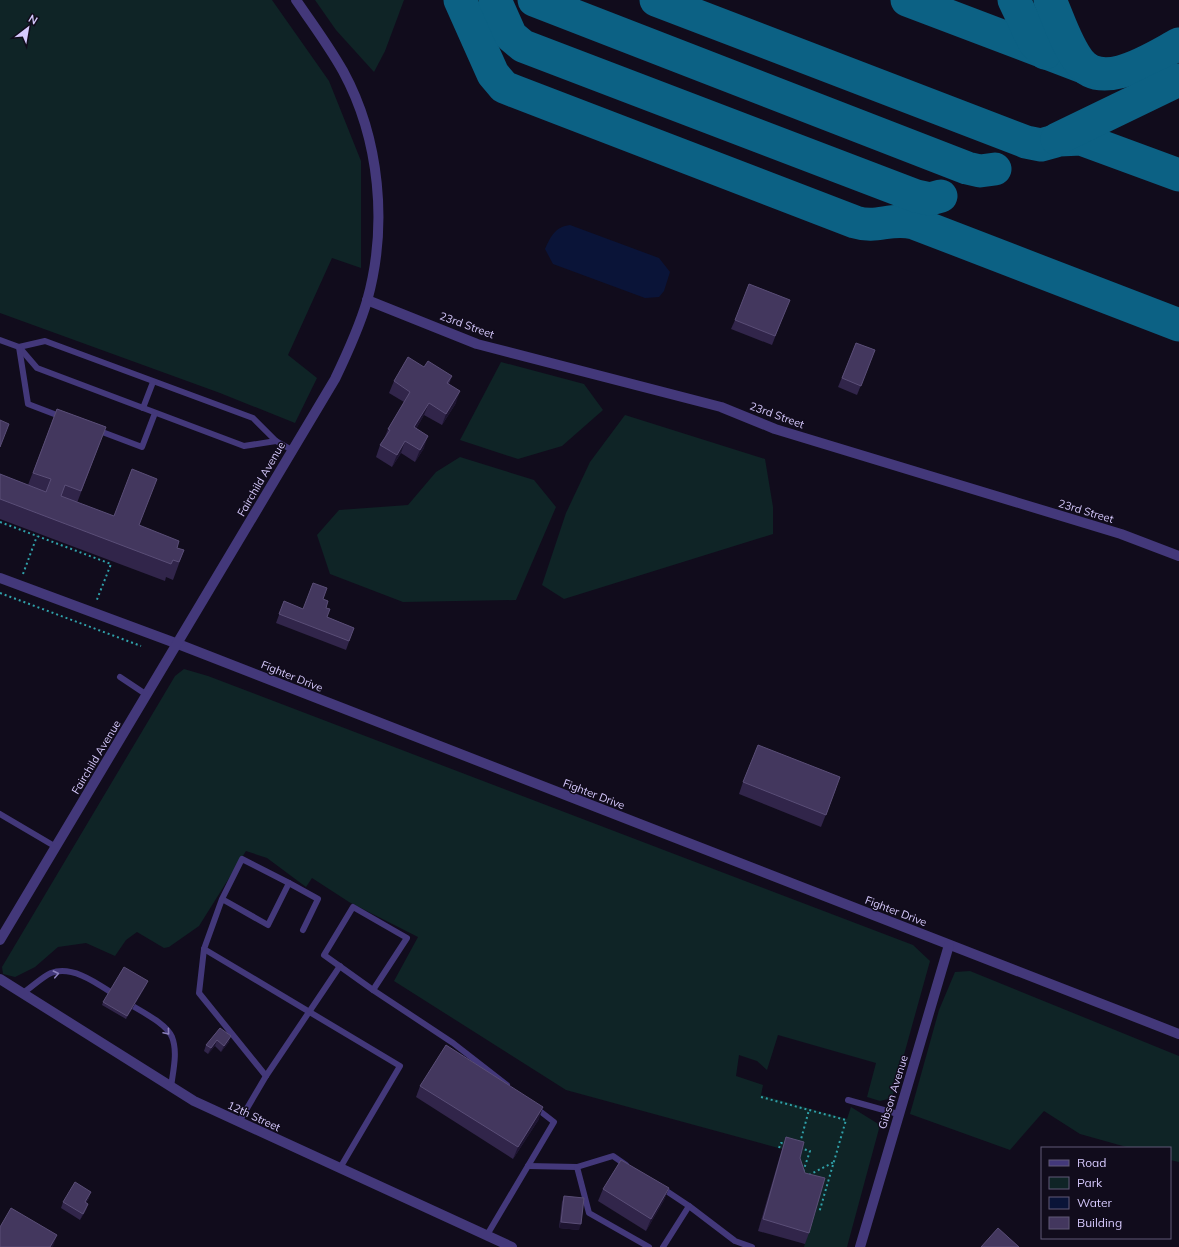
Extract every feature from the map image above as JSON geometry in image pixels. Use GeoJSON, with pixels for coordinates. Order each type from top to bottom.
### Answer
{"type":"FeatureCollection","features":[{"type":"Feature","properties":{"kind":"street","name":"Fairchild Avenue"},"geometry":{"type":"LineString","coordinates":[[0,940],[335,379],[357,331],[367,300],[377,242],[378,211],[377,178],[370,141],[359,108],[343,72],[321,35],[296,0]]}},
{"type":"Feature","properties":{"kind":"street","name":"23rd Street"},"geometry":{"type":"LineString","coordinates":[[367,300],[477,344],[721,407],[776,429],[1121,534],[1179,556]]}},
{"type":"Feature","properties":{"kind":"street","name":"Fighter Drive"},"geometry":{"type":"LineString","coordinates":[[0,578],[178,644],[1179,1034]]}},
{"type":"Feature","properties":{"kind":"street","name":"Gibson Avenue"},"geometry":{"type":"LineString","coordinates":[[860,1247],[949,945]]}},
{"type":"Feature","properties":{"kind":"street","name":"12th Street"},"geometry":{"type":"LineString","coordinates":[[0,979],[194,1101],[512,1247]]}},
{"type":"Feature","properties":{"kind":"lane"},"geometry":{"type":"LineString","coordinates":[[0,340],[19,347],[37,368],[244,446],[276,441]]}},
{"type":"Feature","properties":{"kind":"lane"},"geometry":{"type":"LineString","coordinates":[[19,347],[45,341],[252,418],[276,441],[292,450]]}},
{"type":"Feature","properties":{"kind":"lane"},"geometry":{"type":"LineString","coordinates":[[19,347],[28,404],[71,420]]}},
{"type":"Feature","properties":{"kind":"lane"},"geometry":{"type":"LineString","coordinates":[[143,408],[153,382]]}},
{"type":"Feature","properties":{"kind":"lane"},"geometry":{"type":"LineString","coordinates":[[92,428],[142,447],[155,412]]}},
{"type":"Feature","properties":{"kind":"lane"},"geometry":{"type":"LineString","coordinates":[[120,677],[147,695]]}},
{"type":"Feature","properties":{"kind":"lane"},"geometry":{"type":"LineString","coordinates":[[0,814],[56,847]]}},
{"type":"Feature","properties":{"kind":"lane"},"geometry":{"type":"LineString","coordinates":[[266,1076],[199,993],[204,949],[222,899],[242,859],[318,899],[303,930]]}},
{"type":"Feature","properties":{"kind":"lane"},"geometry":{"type":"LineString","coordinates":[[222,899],[268,924],[289,883]]}},
{"type":"Feature","properties":{"kind":"lane"},"geometry":{"type":"LineString","coordinates":[[373,990],[406,938],[353,907],[324,955],[373,990],[453,1043],[512,1089]]}},
{"type":"Feature","properties":{"kind":"lane"},"geometry":{"type":"LineString","coordinates":[[204,949],[400,1066],[340,1168]]}},
{"type":"Feature","properties":{"kind":"lane"},"geometry":{"type":"LineString","coordinates":[[239,1122],[266,1076],[340,966]]}},
{"type":"Feature","properties":{"kind":"lane"},"geometry":{"type":"LineString","coordinates":[[23,993],[52,973],[67,972],[85,977],[118,997]]}},
{"type":"Feature","properties":{"kind":"lane"},"geometry":{"type":"LineString","coordinates":[[125,1001],[158,1022],[171,1037],[174,1056],[171,1086]]}},
{"type":"Feature","properties":{"kind":"lane"},"geometry":{"type":"LineString","coordinates":[[848,1100],[898,1114]]}},
{"type":"Feature","properties":{"kind":"lane"},"geometry":{"type":"LineString","coordinates":[[487,1235],[554,1122],[530,1103]]}},
{"type":"Feature","properties":{"kind":"lane"},"geometry":{"type":"LineString","coordinates":[[528,1166],[577,1167],[613,1156],[632,1168]]}},
{"type":"Feature","properties":{"kind":"lane"},"geometry":{"type":"LineString","coordinates":[[577,1167],[589,1213],[648,1247]]}},
{"type":"Feature","properties":{"kind":"lane"},"geometry":{"type":"LineString","coordinates":[[657,1185],[689,1206],[735,1241],[752,1247]]}},
{"type":"Feature","properties":{"kind":"lane"},"geometry":{"type":"LineString","coordinates":[[663,1247],[689,1206]]}},
{"type":"Feature","properties":{"kind":"path"},"geometry":{"type":"LineString","coordinates":[[0,522],[111,564],[96,602]]}},
{"type":"Feature","properties":{"kind":"path"},"geometry":{"type":"LineString","coordinates":[[23,574],[37,536]]}},
{"type":"Feature","properties":{"kind":"path"},"geometry":{"type":"LineString","coordinates":[[0,593],[142,646]]}},
{"type":"Feature","properties":{"kind":"path"},"geometry":{"type":"LineString","coordinates":[[761,1096],[846,1120],[819,1213]]}},
{"type":"Feature","properties":{"kind":"path"},"geometry":{"type":"LineString","coordinates":[[809,1110],[798,1148],[810,1151],[803,1176],[834,1162]]}},
{"type":"Feature","properties":{"kind":"path"},"geometry":{"type":"LineString","coordinates":[[779,1148],[781,1143],[792,1146]]}},
{"type":"Feature","properties":{"kind":"path"},"geometry":{"type":"LineString","coordinates":[[820,1184],[827,1186]]}},
{"type":"Feature","properties":{"kind":"green space"},"geometry":{"type":"Polygon","coordinates":[[[0,0],[272,0],[329,81],[361,161],[361,268],[332,258],[288,355],[317,378],[295,423],[220,393],[0,313],[0,0]]]}},
{"type":"Feature","properties":{"kind":"green space"},"geometry":{"type":"Polygon","coordinates":[[[315,0],[404,0],[385,51],[374,72],[336,30],[315,0]]]}},
{"type":"Feature","properties":{"kind":"green space"},"geometry":{"type":"Polygon","coordinates":[[[501,362],[584,384],[603,410],[562,446],[518,459],[460,440],[501,362]]]}},
{"type":"Feature","properties":{"kind":"green space"},"geometry":{"type":"Polygon","coordinates":[[[625,415],[765,459],[773,507],[773,534],[564,599],[542,585],[566,513],[590,462],[625,415]]]}},
{"type":"Feature","properties":{"kind":"green space"},"geometry":{"type":"Polygon","coordinates":[[[460,457],[534,480],[556,507],[516,600],[403,602],[330,574],[317,535],[339,510],[408,505],[436,472],[460,457]]]}},
{"type":"Feature","properties":{"kind":"green space"},"geometry":{"type":"Polygon","coordinates":[[[184,669],[208,676],[913,945],[930,961],[892,1098],[880,1101],[867,1097],[876,1063],[778,1035],[767,1070],[757,1061],[739,1055],[736,1076],[763,1085],[761,1095],[847,1119],[851,1107],[880,1125],[847,1247],[804,1247],[820,1191],[782,1149],[566,1090],[394,981],[418,937],[349,902],[312,878],[306,887],[267,858],[246,851],[199,926],[169,947],[164,948],[137,932],[126,940],[115,956],[86,943],[58,947],[35,967],[15,977],[3,974],[2,967],[175,676],[184,669]]]}},
{"type":"Feature","properties":{"kind":"green space"},"geometry":{"type":"Polygon","coordinates":[[[970,971],[1179,1056],[1179,1162],[1171,1160],[1171,1147],[1126,1147],[1080,1134],[1044,1111],[1010,1150],[910,1114],[939,1010],[955,972],[970,971]]]}},
{"type":"Feature","properties":{"kind":"water"},"geometry":{"type":"Polygon","coordinates":[[[570,225],[659,258],[670,272],[664,291],[659,297],[645,298],[553,264],[545,249],[549,240],[557,230],[570,225]]]}},
{"type":"Feature","properties":{"kind":"building"},"geometry":{"type":"Polygon","coordinates":[[[749,284],[790,300],[775,336],[735,320],[749,284]]]}},
{"type":"Feature","properties":{"kind":"building"},"geometry":{"type":"Polygon","coordinates":[[[856,343],[875,350],[861,386],[842,378],[856,343]]]}},
{"type":"Feature","properties":{"kind":"building"},"geometry":{"type":"Polygon","coordinates":[[[408,357],[424,367],[428,361],[452,376],[447,383],[460,391],[446,414],[429,403],[414,427],[428,436],[420,450],[405,441],[397,455],[380,445],[390,430],[388,429],[410,392],[394,381],[408,357]]]}},
{"type":"Feature","properties":{"kind":"building"},"geometry":{"type":"Polygon","coordinates":[[[57,409],[106,427],[81,491],[65,485],[61,496],[114,516],[132,469],[157,479],[139,525],[179,541],[177,548],[184,550],[179,562],[173,560],[171,564],[0,499],[0,474],[46,492],[51,479],[33,473],[57,409]]]}},
{"type":"Feature","properties":{"kind":"building"},"geometry":{"type":"Polygon","coordinates":[[[0,420],[9,424],[0,447],[0,420]]]}},
{"type":"Feature","properties":{"kind":"building"},"geometry":{"type":"Polygon","coordinates":[[[313,583],[327,588],[323,599],[328,601],[326,608],[330,609],[327,617],[354,628],[349,641],[279,614],[284,601],[303,609],[313,583]]]}},
{"type":"Feature","properties":{"kind":"building"},"geometry":{"type":"Polygon","coordinates":[[[758,745],[840,777],[826,815],[743,782],[758,745]]]}},
{"type":"Feature","properties":{"kind":"building"},"geometry":{"type":"Polygon","coordinates":[[[124,967],[148,981],[127,1016],[103,1002],[124,967]]]}},
{"type":"Feature","properties":{"kind":"building"},"geometry":{"type":"Polygon","coordinates":[[[220,1028],[231,1036],[224,1046],[217,1040],[211,1048],[206,1045],[220,1028]]]}},
{"type":"Feature","properties":{"kind":"building"},"geometry":{"type":"Polygon","coordinates":[[[446,1045],[543,1107],[518,1147],[420,1086],[446,1045]]]}},
{"type":"Feature","properties":{"kind":"building"},"geometry":{"type":"Polygon","coordinates":[[[786,1137],[804,1142],[800,1158],[805,1173],[825,1178],[809,1233],[763,1219],[786,1137]]]}},
{"type":"Feature","properties":{"kind":"building"},"geometry":{"type":"Polygon","coordinates":[[[621,1160],[669,1188],[651,1219],[603,1189],[621,1160]]]}},
{"type":"Feature","properties":{"kind":"building"},"geometry":{"type":"Polygon","coordinates":[[[75,1182],[91,1192],[85,1202],[88,1204],[83,1214],[63,1202],[75,1182]]]}},
{"type":"Feature","properties":{"kind":"building"},"geometry":{"type":"Polygon","coordinates":[[[564,1196],[584,1198],[581,1224],[561,1222],[564,1196]]]}},
{"type":"Feature","properties":{"kind":"building"},"geometry":{"type":"Polygon","coordinates":[[[11,1208],[57,1235],[50,1247],[0,1247],[0,1227],[11,1208]]]}},
{"type":"Feature","properties":{"kind":"building"},"geometry":{"type":"Polygon","coordinates":[[[998,1228],[1019,1247],[981,1247],[998,1228]]]}},
{"type":"Feature","properties":{"kind":"taxiway"},"geometry":{"type":"LineString","coordinates":[[460,0],[493,74],[504,87],[855,222],[863,224],[898,221],[914,223],[1179,325]]}},
{"type":"Feature","properties":{"kind":"taxiway"},"geometry":{"type":"LineString","coordinates":[[495,0],[511,36],[523,46],[916,196],[930,199],[941,196]]}},
{"type":"Feature","properties":{"kind":"taxiway"},"geometry":{"type":"LineString","coordinates":[[534,0],[967,168],[980,171],[995,169]]}},
{"type":"Feature","properties":{"kind":"taxiway"},"geometry":{"type":"LineString","coordinates":[[656,0],[1026,142],[1041,145],[1059,140],[1081,139],[1179,175]]}},
{"type":"Feature","properties":{"kind":"taxiway"},"geometry":{"type":"LineString","coordinates":[[907,0],[1086,68]]}},
{"type":"Feature","properties":{"kind":"taxiway"},"geometry":{"type":"LineString","coordinates":[[1014,0],[1034,42],[1045,53]]}},
{"type":"Feature","properties":{"kind":"taxiway"},"geometry":{"type":"LineString","coordinates":[[1050,0],[1070,47],[1079,61],[1089,70],[1101,74],[1114,73],[1128,69],[1142,64],[1179,44]]}},
{"type":"Feature","properties":{"kind":"taxiway"},"geometry":{"type":"LineString","coordinates":[[1057,139],[1179,80]]}}]}
